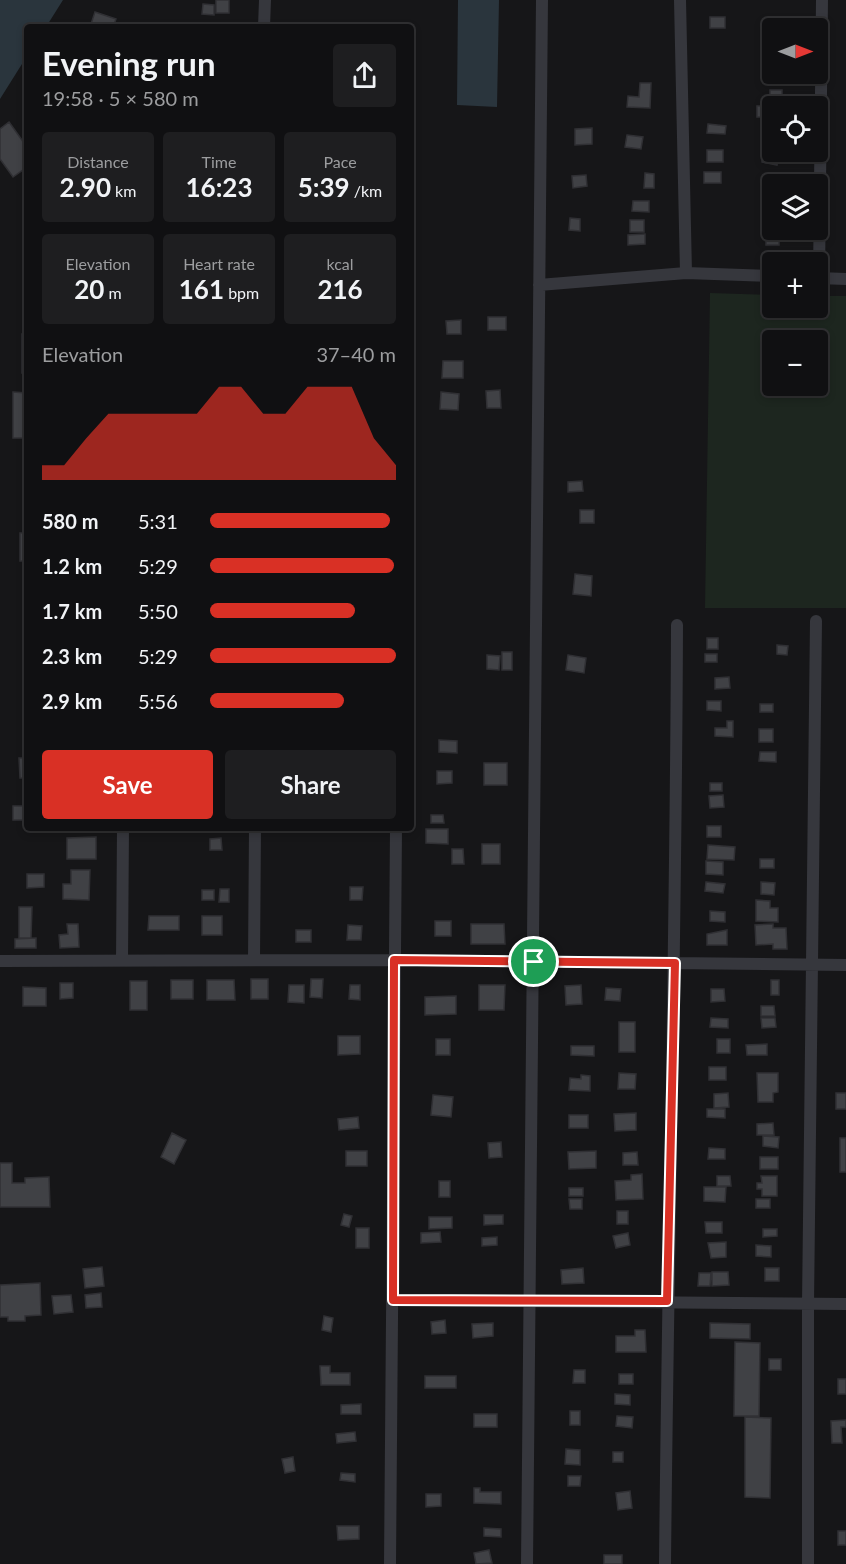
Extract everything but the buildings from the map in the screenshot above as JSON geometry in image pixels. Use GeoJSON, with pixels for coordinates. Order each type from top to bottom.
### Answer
{"type":"FeatureCollection","features":[{"type":"Feature","properties":{"kind":"street"},"geometry":{"type":"LineString","coordinates":[[264,24],[265,0]]}},
{"type":"Feature","properties":{"kind":"street"},"geometry":{"type":"LineString","coordinates":[[527,1564],[542,0]]}},
{"type":"Feature","properties":{"kind":"street"},"geometry":{"type":"LineString","coordinates":[[680,0],[686,273]]}},
{"type":"Feature","properties":{"kind":"street"},"geometry":{"type":"LineString","coordinates":[[818,252],[822,0]]}},
{"type":"Feature","properties":{"kind":"street"},"geometry":{"type":"LineString","coordinates":[[539,285],[686,273],[762,276]]}},
{"type":"Feature","properties":{"kind":"street"},"geometry":{"type":"LineString","coordinates":[[828,278],[846,279]]}},
{"type":"Feature","properties":{"kind":"street"},"geometry":{"type":"LineString","coordinates":[[808,1564],[808,1304],[816,621]]}},
{"type":"Feature","properties":{"kind":"street"},"geometry":{"type":"LineString","coordinates":[[665,1564],[667,1301],[675,963],[677,625]]}},
{"type":"Feature","properties":{"kind":"street"},"geometry":{"type":"LineString","coordinates":[[122,960],[123,831]]}},
{"type":"Feature","properties":{"kind":"street"},"geometry":{"type":"LineString","coordinates":[[254,960],[255,831]]}},
{"type":"Feature","properties":{"kind":"street"},"geometry":{"type":"LineString","coordinates":[[390,1564],[396,831]]}},
{"type":"Feature","properties":{"kind":"street"},"geometry":{"type":"LineString","coordinates":[[0,961],[394,960],[846,965]]}},
{"type":"Feature","properties":{"kind":"street"},"geometry":{"type":"LineString","coordinates":[[393,1300],[846,1304]]}},
{"type":"Feature","properties":{"kind":"shaded area"},"geometry":{"type":"Polygon","coordinates":[[[0,0],[63,0],[48,24],[24,24],[24,61],[0,99],[0,0]]]}},
{"type":"Feature","properties":{"kind":"shaded area"},"geometry":{"type":"Polygon","coordinates":[[[458,0],[499,0],[497,107],[457,105],[458,0]]]}},
{"type":"Feature","properties":{"kind":"shaded area"},"geometry":{"type":"Polygon","coordinates":[[[710,293],[762,295],[762,318],[828,318],[828,296],[846,296],[846,608],[705,608],[710,293]]]}},
{"type":"Feature","properties":{"kind":"route"},"geometry":{"type":"LineString","coordinates":[[394,960],[534,962],[675,963],[667,1301],[393,1300],[394,960]]}}]}
